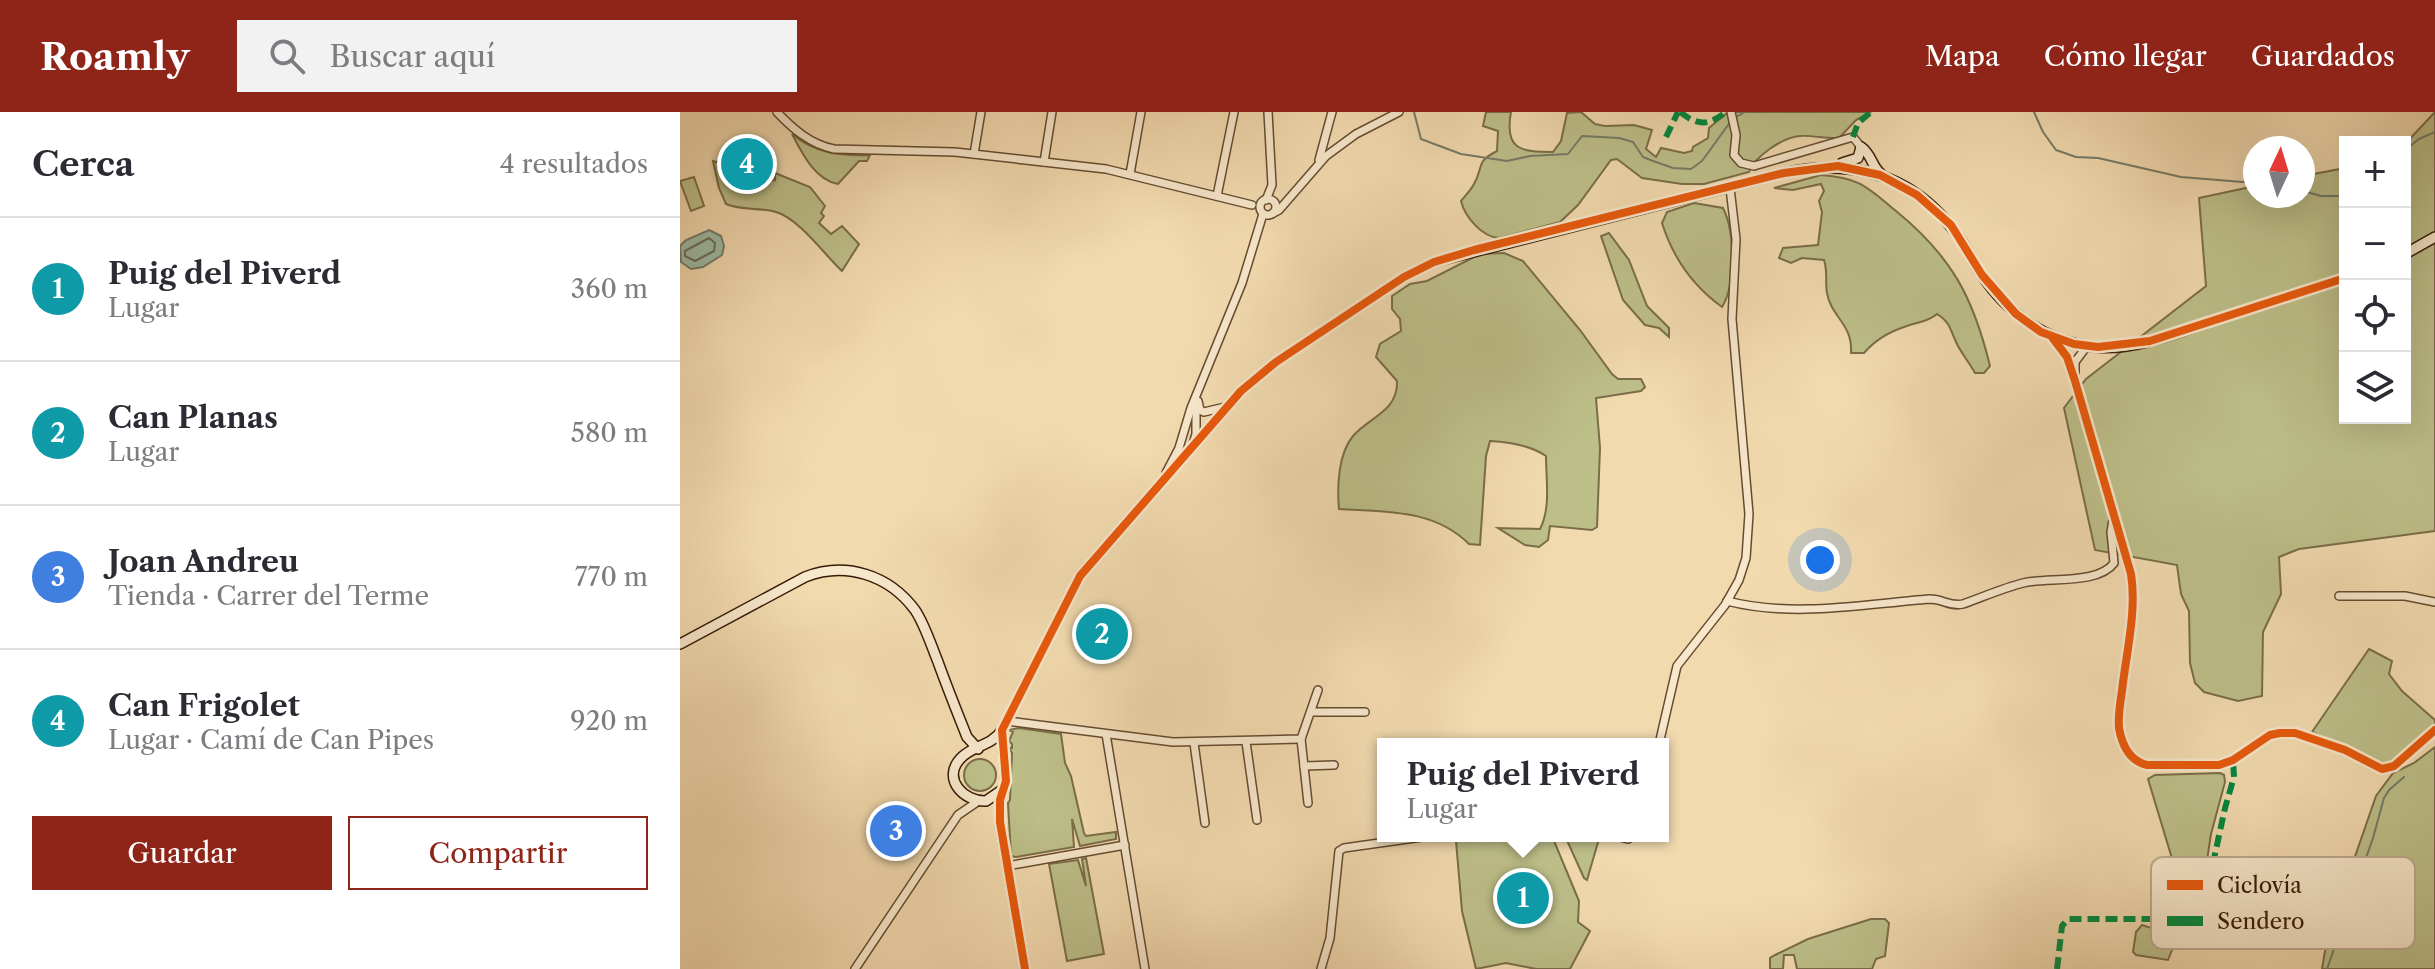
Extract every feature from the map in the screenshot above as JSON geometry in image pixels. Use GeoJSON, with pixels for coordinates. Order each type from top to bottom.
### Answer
{"type":"FeatureCollection","features":[{"type":"Feature","properties":{"kind":"street"},"geometry":{"type":"LineString","coordinates":[[777,112],[801,134],[834,149],[974,154],[1130,174],[1252,205],[1267,214],[1279,210],[1318,162],[1399,112]]}},
{"type":"Feature","properties":{"kind":"street"},"geometry":{"type":"LineString","coordinates":[[974,154],[981,112]]}},
{"type":"Feature","properties":{"kind":"street"},"geometry":{"type":"LineString","coordinates":[[1044,162],[1052,112]]}},
{"type":"Feature","properties":{"kind":"street"},"geometry":{"type":"LineString","coordinates":[[1130,174],[1141,112]]}},
{"type":"Feature","properties":{"kind":"street"},"geometry":{"type":"LineString","coordinates":[[1217,196],[1234,112]]}},
{"type":"Feature","properties":{"kind":"street"},"geometry":{"type":"LineString","coordinates":[[1267,214],[1260,208],[1272,185],[1268,112]]}},
{"type":"Feature","properties":{"kind":"street"},"geometry":{"type":"LineString","coordinates":[[1318,162],[1332,112]]}},
{"type":"Feature","properties":{"kind":"street"},"geometry":{"type":"LineString","coordinates":[[1733,116],[1736,135],[1734,155],[1746,165],[1754,166],[1853,137],[1867,159],[1863,165]]}},
{"type":"Feature","properties":{"kind":"street"},"geometry":{"type":"LineString","coordinates":[[1325,142],[1326,148],[1340,146]]}},
{"type":"Feature","properties":{"kind":"street"},"geometry":{"type":"LineString","coordinates":[[1861,147],[1869,152],[1875,169],[1891,180]]}},
{"type":"Feature","properties":{"kind":"street"},"geometry":{"type":"LineString","coordinates":[[1825,166],[1863,165]]}},
{"type":"Feature","properties":{"kind":"street"},"geometry":{"type":"LineString","coordinates":[[961,758],[997,739],[1080,576],[1241,391],[1276,362],[1404,277],[1434,262],[1784,173],[1825,166],[1863,165],[1917,195],[1938,213],[1959,236],[2000,298],[2029,324],[2052,337],[2087,346],[2123,346],[2150,341],[2339,280]]}},
{"type":"Feature","properties":{"kind":"street"},"geometry":{"type":"LineString","coordinates":[[1660,738],[1677,666],[1715,620],[1739,580],[1746,558],[1749,514],[1732,319],[1736,239],[1730,188]]}},
{"type":"Feature","properties":{"kind":"street"},"geometry":{"type":"LineString","coordinates":[[1159,486],[1179,448],[1242,283],[1257,235],[1274,204],[1264,201],[1252,205]]}},
{"type":"Feature","properties":{"kind":"street"},"geometry":{"type":"LineString","coordinates":[[2411,251],[2435,237]]}},
{"type":"Feature","properties":{"kind":"street"},"geometry":{"type":"LineString","coordinates":[[2052,337],[2067,357],[2113,520],[2128,560],[2133,588],[2119,727],[2128,753],[2142,764],[2219,765],[2233,760],[2270,735],[2295,733],[2345,750],[2382,769],[2394,766],[2435,730]]}},
{"type":"Feature","properties":{"kind":"street"},"geometry":{"type":"LineString","coordinates":[[2075,381],[2075,362],[2087,346]]}},
{"type":"Feature","properties":{"kind":"street"},"geometry":{"type":"LineString","coordinates":[[1197,395],[1200,410],[1204,412],[1230,404]]}},
{"type":"Feature","properties":{"kind":"street"},"geometry":{"type":"LineString","coordinates":[[1190,451],[1196,434],[1197,395]]}},
{"type":"Feature","properties":{"kind":"street"},"geometry":{"type":"LineString","coordinates":[[1186,427],[1196,434]]}},
{"type":"Feature","properties":{"kind":"street"},"geometry":{"type":"LineString","coordinates":[[1196,434],[1209,429]]}},
{"type":"Feature","properties":{"kind":"street"},"geometry":{"type":"LineString","coordinates":[[1727,601],[1790,610],[1930,599],[1940,599],[1954,606],[2021,584],[2070,580],[2106,571],[2114,563],[2111,539],[2113,520]]}},
{"type":"Feature","properties":{"kind":"street"},"geometry":{"type":"LineString","coordinates":[[680,646],[817,572],[839,570],[863,573],[888,584],[915,610],[967,737],[978,749],[998,755],[1003,762],[1006,771],[999,809],[1000,822],[1025,969]]}},
{"type":"Feature","properties":{"kind":"street"},"geometry":{"type":"LineString","coordinates":[[680,646],[809,579],[838,574],[874,581],[900,599],[918,623],[961,730],[964,741],[961,758],[954,771],[956,786],[969,799],[982,801],[1000,822]]}},
{"type":"Feature","properties":{"kind":"street"},"geometry":{"type":"LineString","coordinates":[[2339,596],[2405,596],[2435,602]]}},
{"type":"Feature","properties":{"kind":"street"},"geometry":{"type":"LineString","coordinates":[[1308,803],[1301,739],[1318,690]]}},
{"type":"Feature","properties":{"kind":"street"},"geometry":{"type":"LineString","coordinates":[[1311,712],[1365,712]]}},
{"type":"Feature","properties":{"kind":"street"},"geometry":{"type":"LineString","coordinates":[[1005,726],[1194,743],[1301,739]]}},
{"type":"Feature","properties":{"kind":"street"},"geometry":{"type":"LineString","coordinates":[[1003,762],[1005,726]]}},
{"type":"Feature","properties":{"kind":"street"},"geometry":{"type":"LineString","coordinates":[[1106,734],[1145,969]]}},
{"type":"Feature","properties":{"kind":"street"},"geometry":{"type":"LineString","coordinates":[[1246,742],[1257,820]]}},
{"type":"Feature","properties":{"kind":"street"},"geometry":{"type":"LineString","coordinates":[[1194,743],[1205,823]]}},
{"type":"Feature","properties":{"kind":"street"},"geometry":{"type":"LineString","coordinates":[[1304,766],[1334,765]]}},
{"type":"Feature","properties":{"kind":"street"},"geometry":{"type":"LineString","coordinates":[[855,969],[958,815],[1002,790]]}},
{"type":"Feature","properties":{"kind":"street"},"geometry":{"type":"LineString","coordinates":[[1321,969],[1330,938],[1339,851],[1387,842]]}},
{"type":"Feature","properties":{"kind":"street"},"geometry":{"type":"LineString","coordinates":[[1007,866],[1125,845]]}},
{"type":"Feature","properties":{"kind":"green space"},"geometry":{"type":"Polygon","coordinates":[[[1486,112],[1511,112],[1510,134],[1517,146],[1524,149],[1553,152],[1561,141],[1567,113],[1581,112],[1595,124],[1634,125],[1652,130],[1646,149],[1656,157],[1661,148],[1684,153],[1692,151],[1693,147],[1708,138],[1709,128],[1728,112],[1871,112],[1856,120],[1839,138],[1793,137],[1763,154],[1749,172],[1704,184],[1642,178],[1617,159],[1611,160],[1578,205],[1560,222],[1499,238],[1486,234],[1475,225],[1461,201],[1474,184],[1483,162],[1497,151],[1498,131],[1483,126],[1486,112]]]}},
{"type":"Feature","properties":{"kind":"green space"},"geometry":{"type":"Polygon","coordinates":[[[2435,112],[2435,531],[2299,549],[2279,557],[2281,594],[2263,632],[2262,696],[2238,701],[2204,692],[2195,683],[2190,663],[2189,611],[2181,594],[2177,565],[2095,550],[2064,408],[2086,379],[2206,286],[2199,198],[2243,189],[2243,208],[2315,208],[2315,174],[2339,169],[2339,424],[2411,424],[2411,138],[2435,112]]]}},
{"type":"Feature","properties":{"kind":"green space"},"geometry":{"type":"Polygon","coordinates":[[[792,134],[810,146],[829,152],[870,155],[867,161],[859,161],[838,184],[816,171],[792,134]]]}},
{"type":"Feature","properties":{"kind":"green space"},"geometry":{"type":"Polygon","coordinates":[[[713,161],[731,166],[732,170],[741,174],[743,169],[766,182],[775,180],[775,173],[810,187],[825,206],[819,223],[831,234],[842,226],[859,244],[842,271],[802,229],[784,216],[726,204],[713,161]]]}},
{"type":"Feature","properties":{"kind":"green space"},"geometry":{"type":"Polygon","coordinates":[[[1821,175],[1863,185],[1932,244],[1957,279],[1976,319],[1990,366],[1984,373],[1975,373],[1947,323],[1937,314],[1889,333],[1864,353],[1851,353],[1849,335],[1829,301],[1824,260],[1802,258],[1791,263],[1779,258],[1783,248],[1818,245],[1822,212],[1819,201],[1824,191],[1821,184],[1793,190],[1774,188],[1821,175]]]}},
{"type":"Feature","properties":{"kind":"green space"},"geometry":{"type":"Polygon","coordinates":[[[694,177],[704,206],[691,211],[680,181],[694,177]]]}},
{"type":"Feature","properties":{"kind":"green space"},"geometry":{"type":"Polygon","coordinates":[[[1694,203],[1723,208],[1727,218],[1732,244],[1732,272],[1722,307],[1685,270],[1662,223],[1667,212],[1694,203]]]}},
{"type":"Feature","properties":{"kind":"green space"},"geometry":{"type":"Polygon","coordinates":[[[1609,233],[1629,260],[1647,306],[1669,328],[1669,337],[1659,328],[1645,325],[1623,300],[1601,236],[1609,233]]]}},
{"type":"Feature","properties":{"kind":"green space"},"geometry":{"type":"Polygon","coordinates":[[[1504,253],[1523,261],[1612,374],[1618,379],[1641,379],[1645,387],[1641,391],[1596,398],[1600,448],[1597,527],[1592,530],[1550,526],[1548,540],[1539,547],[1525,545],[1498,528],[1540,529],[1546,512],[1547,493],[1546,456],[1526,447],[1497,441],[1490,441],[1486,456],[1480,545],[1469,544],[1441,524],[1425,518],[1392,512],[1339,509],[1340,471],[1348,443],[1388,407],[1396,391],[1397,381],[1376,357],[1380,344],[1401,331],[1400,319],[1392,309],[1392,296],[1410,284],[1427,281],[1480,254],[1504,253]]]}},
{"type":"Feature","properties":{"kind":"green space"},"geometry":{"type":"Polygon","coordinates":[[[2369,649],[2392,661],[2389,674],[2402,691],[2435,720],[2435,725],[2411,749],[2382,767],[2312,732],[2369,649]]]}},
{"type":"Feature","properties":{"kind":"green space"},"geometry":{"type":"Polygon","coordinates":[[[1019,728],[1061,734],[1065,763],[1084,833],[1086,836],[1116,832],[1116,839],[1080,846],[1072,819],[1074,847],[1011,856],[1008,803],[1012,753],[1009,748],[1012,744],[1009,741],[1013,732],[1009,730],[1019,728]]]}},
{"type":"Feature","properties":{"kind":"green space"},"geometry":{"type":"Polygon","coordinates":[[[2435,747],[2435,969],[2322,969],[2326,949],[2415,949],[2415,857],[2355,857],[2376,796],[2393,773],[2414,763],[2435,747]]]}},
{"type":"Feature","properties":{"kind":"green space"},"geometry":{"type":"Polygon","coordinates":[[[980,759],[992,763],[996,775],[992,787],[980,791],[968,787],[964,775],[968,763],[980,759]]]}},
{"type":"Feature","properties":{"kind":"green space"},"geometry":{"type":"Polygon","coordinates":[[[2155,775],[2224,775],[2208,857],[2172,857],[2148,779],[2155,775]]]}},
{"type":"Feature","properties":{"kind":"green space"},"geometry":{"type":"Polygon","coordinates":[[[1456,842],[1554,842],[1579,901],[1578,922],[1590,931],[1570,969],[1536,969],[1506,963],[1476,969],[1462,911],[1456,842]]]}},
{"type":"Feature","properties":{"kind":"green space"},"geometry":{"type":"Polygon","coordinates":[[[1568,842],[1598,842],[1587,880],[1568,842]]]}},
{"type":"Feature","properties":{"kind":"green space"},"geometry":{"type":"Polygon","coordinates":[[[1086,858],[1104,954],[1067,961],[1049,864],[1078,860],[1086,886],[1082,859],[1086,858]]]}},
{"type":"Feature","properties":{"kind":"green space"},"geometry":{"type":"Polygon","coordinates":[[[1871,919],[1885,919],[1889,923],[1885,956],[1876,959],[1872,969],[1797,969],[1794,955],[1784,955],[1783,969],[1770,969],[1770,958],[1775,955],[1808,939],[1871,919]]]}},
{"type":"Feature","properties":{"kind":"green space"},"geometry":{"type":"Polygon","coordinates":[[[2142,925],[2151,928],[2151,949],[2173,949],[2168,960],[2136,955],[2133,952],[2136,932],[2142,925]]]}},
{"type":"Feature","properties":{"kind":"water"},"geometry":{"type":"Polygon","coordinates":[[[709,230],[721,236],[724,246],[722,255],[703,267],[691,269],[681,262],[680,246],[709,230]]]}},
{"type":"Feature","properties":{"kind":"waterway"},"geometry":{"type":"LineString","coordinates":[[1414,112],[1421,139],[1461,154],[1507,161],[1568,154],[1582,136],[1619,138],[1633,142],[1643,157],[1673,168],[1691,169],[1702,161],[1731,121]]}},
{"type":"Feature","properties":{"kind":"waterway"},"geometry":{"type":"LineString","coordinates":[[1736,117],[1745,112]]}},
{"type":"Feature","properties":{"kind":"waterway"},"geometry":{"type":"LineString","coordinates":[[2034,112],[2056,150],[2076,157],[2098,158],[2181,177],[2243,182]]}},
{"type":"Feature","properties":{"kind":"waterway"},"geometry":{"type":"LineString","coordinates":[[2411,145],[2435,132]]}},
{"type":"Feature","properties":{"kind":"waterway"},"geometry":{"type":"LineString","coordinates":[[2315,194],[2339,196]]}},
{"type":"Feature","properties":{"kind":"waterway"},"geometry":{"type":"LineString","coordinates":[[2366,857],[2384,798],[2404,777]]}},
{"type":"Feature","properties":{"kind":"waterway"},"geometry":{"type":"LineString","coordinates":[[2327,969],[2334,949]]}},
{"type":"Feature","properties":{"kind":"marked path"},"geometry":{"type":"LineString","coordinates":[[1666,137],[1678,112]]}},
{"type":"Feature","properties":{"kind":"marked path"},"geometry":{"type":"LineString","coordinates":[[1680,112],[1698,122],[1714,120],[1726,112]]}},
{"type":"Feature","properties":{"kind":"marked path"},"geometry":{"type":"LineString","coordinates":[[1853,137],[1858,123],[1871,112]]}},
{"type":"Feature","properties":{"kind":"marked path"},"geometry":{"type":"LineString","coordinates":[[2214,857],[2234,777],[2233,760]]}},
{"type":"Feature","properties":{"kind":"marked path"},"geometry":{"type":"LineString","coordinates":[[2057,969],[2062,926],[2068,919],[2151,919]]}},
{"type":"Feature","properties":{"kind":"cycle path"},"geometry":{"type":"LineString","coordinates":[[1025,969],[1000,822],[1000,800],[1006,781],[1002,730],[1080,576],[1241,391],[1276,362],[1404,277],[1434,262],[1474,250],[1784,173],[1838,166],[1880,175],[1917,195],[1951,225],[1982,275],[2016,314],[2041,332],[2074,344],[2098,347],[2150,341],[2339,280]]}},
{"type":"Feature","properties":{"kind":"cycle path"},"geometry":{"type":"LineString","coordinates":[[2052,337],[2067,357],[2131,574],[2132,618],[2119,723],[2122,740],[2131,756],[2147,765],[2219,765],[2233,760],[2270,735],[2295,733],[2345,750],[2382,769],[2394,766],[2435,730]]}},
{"type":"Feature","properties":{"kind":"place","name":"Can Frigolet"},"geometry":{"type":"Point","coordinates":[747,164]}},
{"type":"Feature","properties":{"kind":"place","name":"Can Planas"},"geometry":{"type":"Point","coordinates":[1102,634]}},
{"type":"Feature","properties":{"kind":"place","name":"Joan Andreu"},"geometry":{"type":"Point","coordinates":[896,831]}},
{"type":"Feature","properties":{"kind":"place","name":"Puig del Piverd"},"geometry":{"type":"Point","coordinates":[1523,898]}}]}
